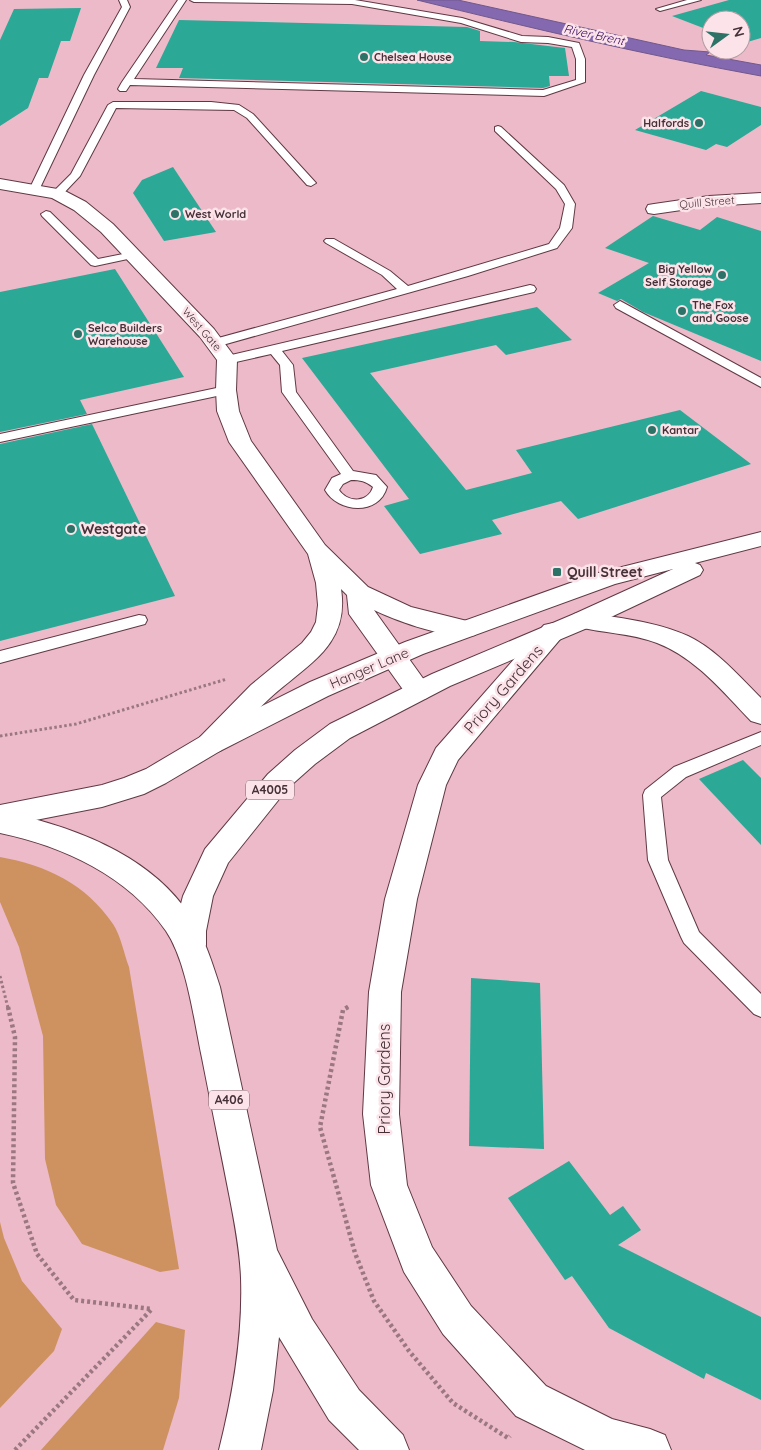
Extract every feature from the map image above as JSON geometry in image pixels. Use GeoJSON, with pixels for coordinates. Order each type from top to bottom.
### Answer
{"type":"FeatureCollection","features":[{"type":"Feature","properties":{"kind":"main road","name":"West Gate"},"geometry":{"type":"LineString","coordinates":[[0,184],[57,194],[80,206],[107,228],[215,343],[227,360],[226,390],[228,411],[240,442],[317,550],[359,593],[402,613],[466,629]]}},
{"type":"Feature","properties":{"kind":"main road","name":"Quill Street"},"geometry":{"type":"LineString","coordinates":[[654,208],[709,201],[761,198]]}},
{"type":"Feature","properties":{"kind":"main road","name":"Hanger Lane"},"geometry":{"type":"LineString","coordinates":[[190,945],[191,924],[198,896],[216,857],[278,781],[340,731],[418,691],[553,631],[583,620],[755,541]]}},
{"type":"Feature","properties":{"kind":"main road","name":"Hanger Lane"},"geometry":{"type":"LineString","coordinates":[[0,816],[64,804],[134,786],[156,776],[210,744],[326,686],[393,657],[607,578],[755,541]]}},
{"type":"Feature","properties":{"kind":"main road","name":"West Gate"},"geometry":{"type":"LineString","coordinates":[[210,744],[261,691],[320,640],[328,624],[331,599],[326,572],[317,550]]}},
{"type":"Feature","properties":{"kind":"main road"},"geometry":{"type":"LineString","coordinates":[[359,593],[362,614],[418,691]]}},
{"type":"Feature","properties":{"kind":"main road"},"geometry":{"type":"LineString","coordinates":[[583,620],[666,636],[704,660],[761,714]]}},
{"type":"Feature","properties":{"kind":"main road","name":"Priory Gardens"},"geometry":{"type":"LineString","coordinates":[[553,631],[446,755],[432,785],[401,899],[386,992],[381,1114],[389,1185],[418,1259],[457,1320],[531,1400],[607,1439],[650,1450]]}},
{"type":"Feature","properties":{"kind":"main road","name":"A406"},"geometry":{"type":"LineString","coordinates":[[0,822],[36,831],[68,842],[118,868],[136,881],[171,915],[182,929],[190,945],[211,1021],[260,1258],[261,1290],[257,1348],[240,1450]]}},
{"type":"Feature","properties":{"kind":"main road","name":"A406"},"geometry":{"type":"LineString","coordinates":[[260,1258],[298,1333],[344,1405],[388,1450]]}},
{"type":"Feature","properties":{"kind":"lane"},"geometry":{"type":"LineString","coordinates":[[34,190],[89,75],[126,7],[123,0]]}},
{"type":"Feature","properties":{"kind":"lane"},"geometry":{"type":"LineString","coordinates":[[57,194],[75,176],[126,82],[182,0]]}},
{"type":"Feature","properties":{"kind":"lane"},"geometry":{"type":"LineString","coordinates":[[126,82],[544,93],[580,82],[581,67],[579,51],[576,46],[548,40],[520,39],[462,21],[352,2],[194,0]]}},
{"type":"Feature","properties":{"kind":"lane"},"geometry":{"type":"LineString","coordinates":[[660,9],[697,0]]}},
{"type":"Feature","properties":{"kind":"lane"},"geometry":{"type":"LineString","coordinates":[[113,104],[236,107],[250,116],[311,183]]}},
{"type":"Feature","properties":{"kind":"lane"},"geometry":{"type":"LineString","coordinates":[[215,343],[514,260],[553,246],[566,228],[570,204],[560,187],[498,129]]}},
{"type":"Feature","properties":{"kind":"lane"},"geometry":{"type":"LineString","coordinates":[[46,214],[95,264],[133,255]]}},
{"type":"Feature","properties":{"kind":"lane"},"geometry":{"type":"LineString","coordinates":[[330,241],[386,274],[405,290]]}},
{"type":"Feature","properties":{"kind":"lane"},"geometry":{"type":"LineString","coordinates":[[227,360],[530,289]]}},
{"type":"Feature","properties":{"kind":"lane"},"geometry":{"type":"LineString","coordinates":[[620,305],[761,383]]}},
{"type":"Feature","properties":{"kind":"lane"},"geometry":{"type":"LineString","coordinates":[[273,349],[286,361],[289,369],[287,384],[289,392],[349,476]]}},
{"type":"Feature","properties":{"kind":"lane"},"geometry":{"type":"LineString","coordinates":[[0,438],[226,390]]}},
{"type":"Feature","properties":{"kind":"lane"},"geometry":{"type":"LineString","coordinates":[[0,657],[139,620]]}},
{"type":"Feature","properties":{"kind":"lane"},"geometry":{"type":"LineString","coordinates":[[761,738],[680,772],[652,795],[658,860],[691,937],[761,1008]]}},
{"type":"Feature","properties":{"kind":"path"},"geometry":{"type":"LineString","coordinates":[[0,736],[76,724],[215,684],[233,676]]}},
{"type":"Feature","properties":{"kind":"path"},"geometry":{"type":"LineString","coordinates":[[0,976],[15,1037],[14,1184],[37,1254],[74,1300],[152,1309],[15,1450]]}},
{"type":"Feature","properties":{"kind":"path"},"geometry":{"type":"LineString","coordinates":[[409,1351],[454,1403],[508,1438]]}},
{"type":"Feature","properties":{"kind":"shaded area"},"geometry":{"type":"Polygon","coordinates":[[[0,857],[49,871],[78,887],[102,910],[118,934],[129,967],[179,1269],[160,1272],[82,1244],[56,1205],[45,1159],[43,1036],[19,947],[0,902],[0,857]]]}},
{"type":"Feature","properties":{"kind":"shaded area"},"geometry":{"type":"Polygon","coordinates":[[[0,1222],[4,1238],[22,1281],[62,1329],[54,1351],[0,1408],[0,1222]]]}},
{"type":"Feature","properties":{"kind":"shaded area"},"geometry":{"type":"Polygon","coordinates":[[[156,1322],[185,1330],[179,1398],[163,1450],[41,1450],[156,1322]]]}},
{"type":"Feature","properties":{"kind":"water","name":"River Brent"},"geometry":{"type":"Polygon","coordinates":[[[417,0],[458,0],[684,50],[701,51],[701,60],[734,60],[761,65],[761,76],[588,41],[417,0]]]}},
{"type":"Feature","properties":{"kind":"building"},"geometry":{"type":"Polygon","coordinates":[[[729,0],[761,0],[761,38],[751,41],[751,10],[701,10],[701,27],[672,16],[729,0]]]}},
{"type":"Feature","properties":{"kind":"building"},"geometry":{"type":"Polygon","coordinates":[[[81,8],[70,41],[61,41],[48,78],[39,78],[28,108],[0,126],[0,40],[14,9],[81,8]]]}},
{"type":"Feature","properties":{"kind":"building","name":"Chelsea House"},"geometry":{"type":"Polygon","coordinates":[[[179,20],[467,27],[480,31],[480,41],[514,42],[565,48],[569,76],[549,76],[550,86],[543,88],[179,78],[183,68],[156,68],[179,20]]]}},
{"type":"Feature","properties":{"kind":"building","name":"Halfords"},"geometry":{"type":"Polygon","coordinates":[[[701,91],[761,107],[761,125],[727,147],[716,144],[706,150],[635,130],[701,91]]]}},
{"type":"Feature","properties":{"kind":"building","name":"West World"},"geometry":{"type":"Polygon","coordinates":[[[173,167],[216,232],[164,241],[133,193],[142,180],[173,167]]]}},
{"type":"Feature","properties":{"kind":"building"},"geometry":{"type":"Polygon","coordinates":[[[653,216],[700,230],[717,217],[761,231],[761,361],[643,312],[621,299],[617,301],[598,293],[649,263],[605,248],[653,216]]]}},
{"type":"Feature","properties":{"kind":"building","name":"Selco Builders Warehouse"},"geometry":{"type":"Polygon","coordinates":[[[115,269],[184,377],[80,400],[87,414],[0,432],[0,292],[115,269]]]}},
{"type":"Feature","properties":{"kind":"building","name":"Kantar"},"geometry":{"type":"Polygon","coordinates":[[[537,307],[572,340],[506,355],[496,345],[370,373],[466,490],[532,473],[516,450],[680,410],[751,464],[578,519],[561,501],[492,520],[502,534],[420,554],[384,506],[409,499],[302,358],[537,307]]]}},
{"type":"Feature","properties":{"kind":"building","name":"Westgate"},"geometry":{"type":"Polygon","coordinates":[[[92,424],[175,596],[0,641],[0,444],[92,424]]]}},
{"type":"Feature","properties":{"kind":"building"},"geometry":{"type":"Polygon","coordinates":[[[743,760],[761,778],[761,845],[699,779],[743,760]]]}},
{"type":"Feature","properties":{"kind":"building"},"geometry":{"type":"Polygon","coordinates":[[[471,978],[540,983],[544,1149],[469,1146],[471,978]]]}},
{"type":"Feature","properties":{"kind":"building"},"geometry":{"type":"Polygon","coordinates":[[[569,1161],[610,1215],[623,1206],[641,1230],[618,1245],[761,1317],[761,1400],[706,1373],[704,1379],[609,1328],[572,1276],[565,1280],[508,1198],[569,1161]]]}},
{"type":"Feature","properties":{"kind":"place","name":"Chelsea House"},"geometry":{"type":"Point","coordinates":[364,57]}},
{"type":"Feature","properties":{"kind":"place","name":"Halfords"},"geometry":{"type":"Point","coordinates":[699,123]}},
{"type":"Feature","properties":{"kind":"place","name":"West World"},"geometry":{"type":"Point","coordinates":[175,214]}},
{"type":"Feature","properties":{"kind":"place","name":"Big Yellow Self Storage"},"geometry":{"type":"Point","coordinates":[722,275]}},
{"type":"Feature","properties":{"kind":"place","name":"The Fox and Goose"},"geometry":{"type":"Point","coordinates":[682,311]}},
{"type":"Feature","properties":{"kind":"place","name":"Selco Builders Warehouse"},"geometry":{"type":"Point","coordinates":[78,334]}},
{"type":"Feature","properties":{"kind":"place","name":"Kantar"},"geometry":{"type":"Point","coordinates":[652,430]}},
{"type":"Feature","properties":{"kind":"place","name":"Westgate"},"geometry":{"type":"Point","coordinates":[71,529]}},
{"type":"Feature","properties":{"kind":"place","name":"Quill Street"},"geometry":{"type":"Point","coordinates":[557,572]}}]}
